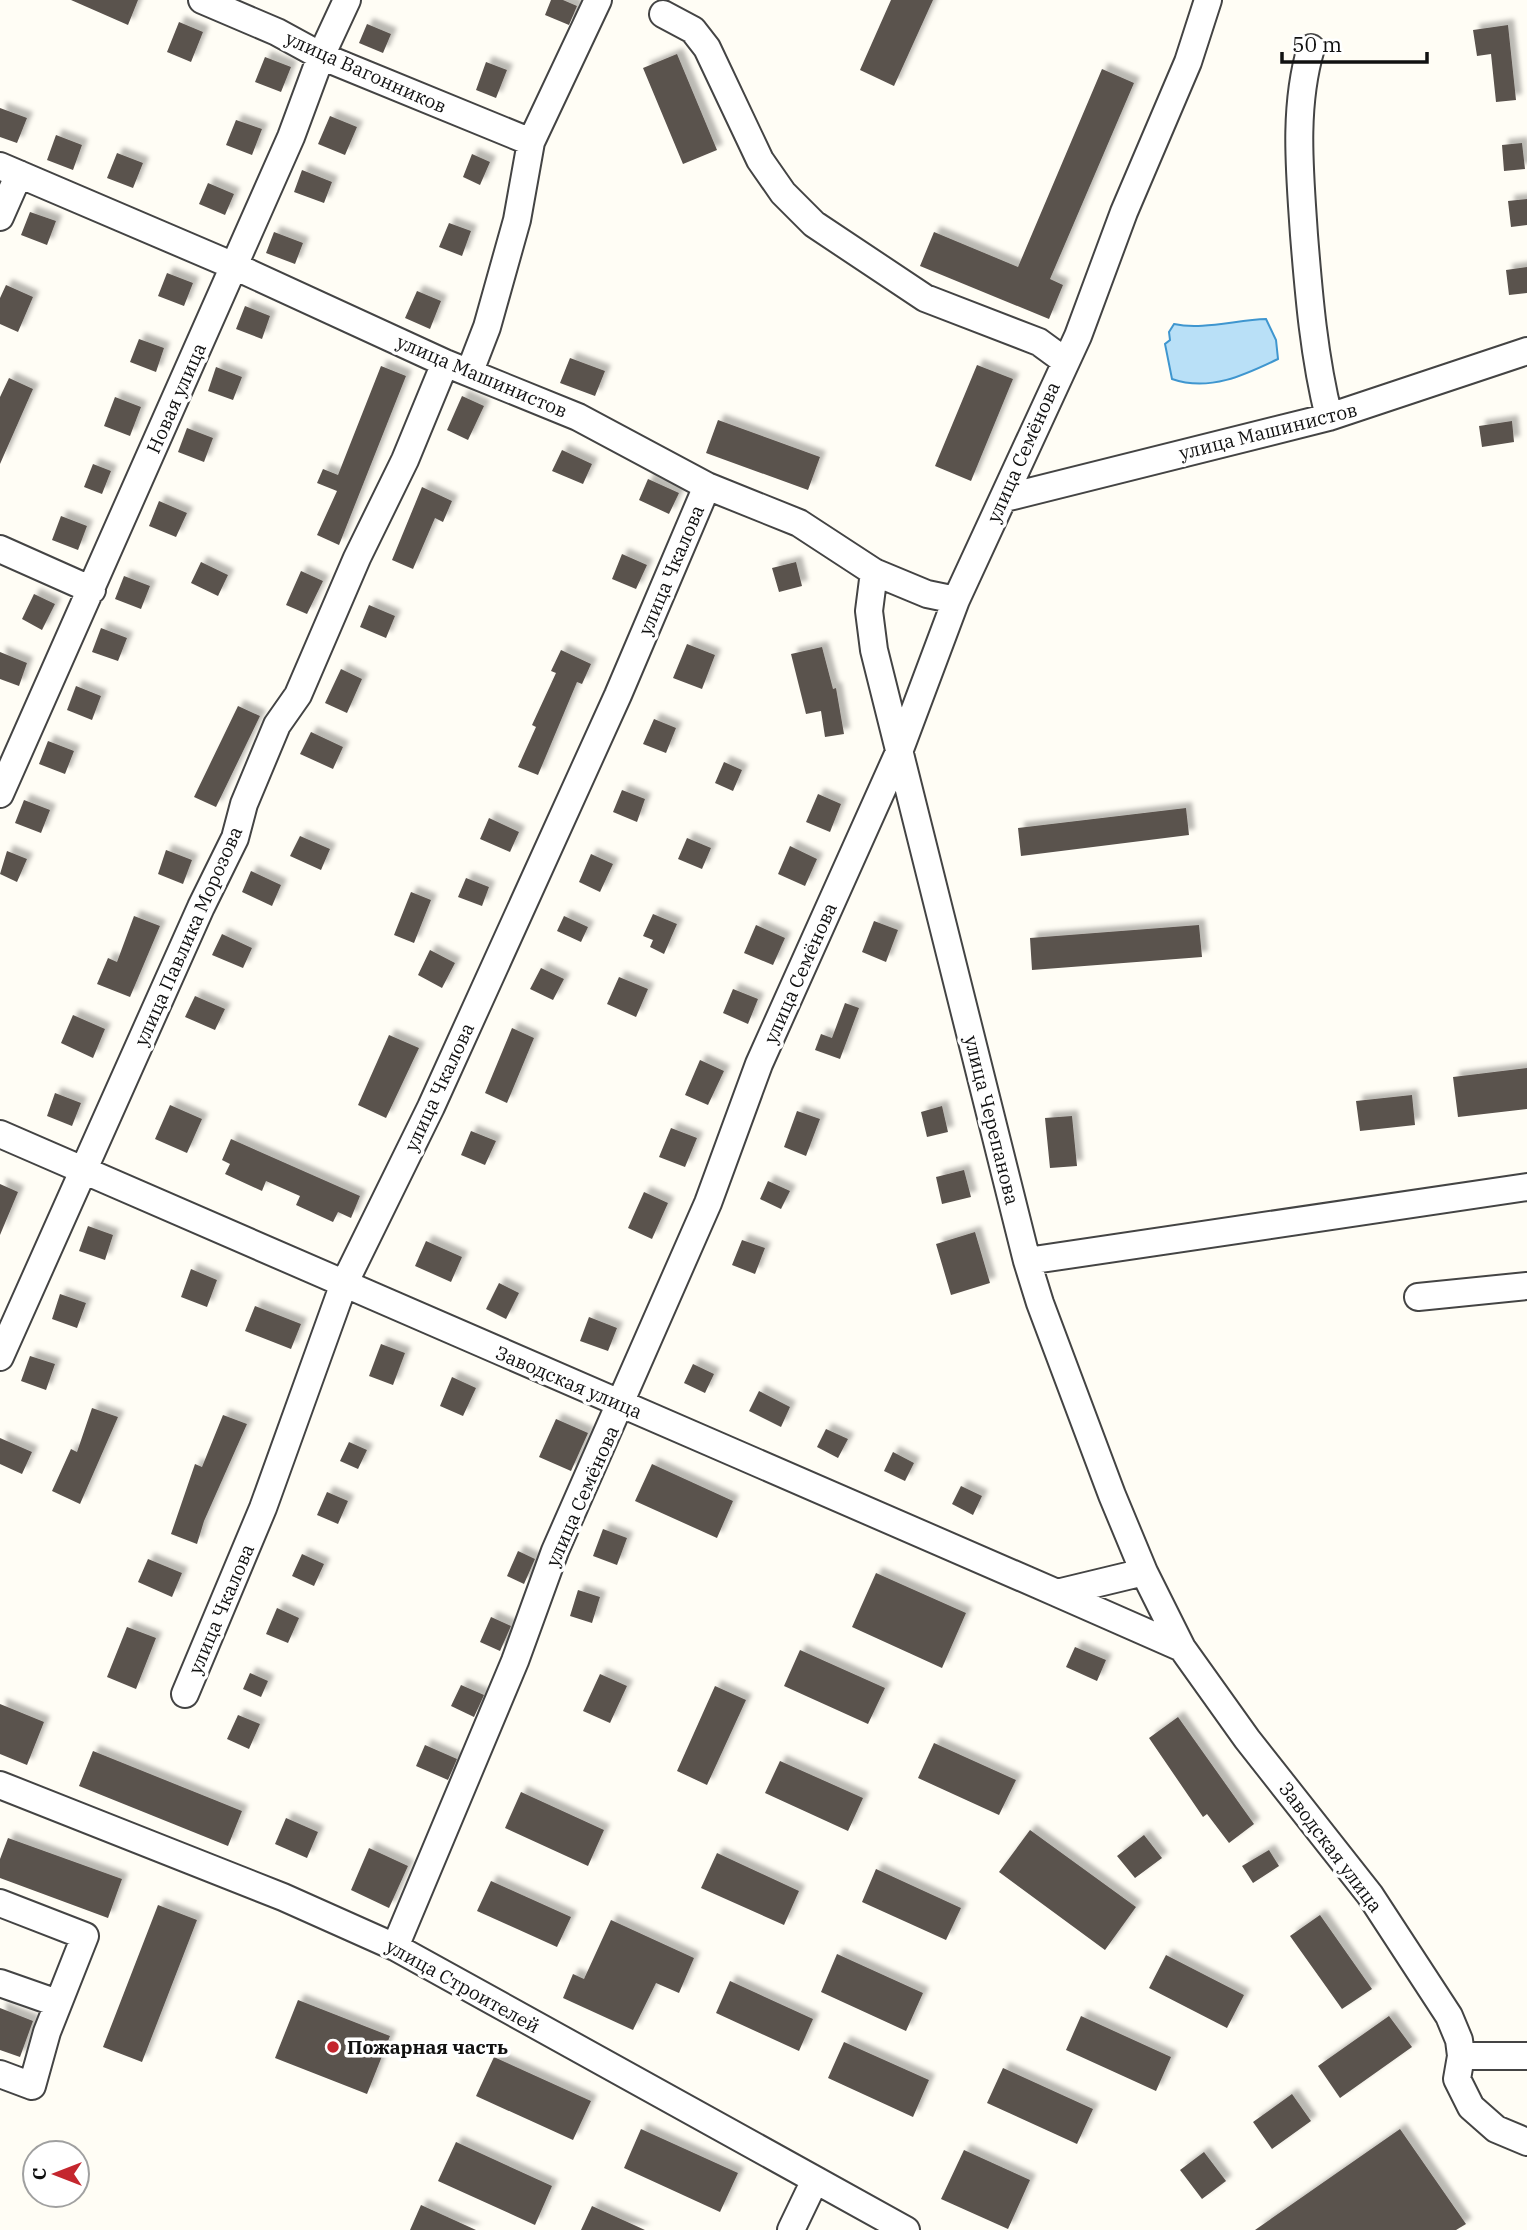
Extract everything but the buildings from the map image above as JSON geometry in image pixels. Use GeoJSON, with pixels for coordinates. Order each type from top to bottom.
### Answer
{"type":"FeatureCollection","features":[{"type":"Feature","properties":{"kind":"street","name":"улица Вагонников"},"geometry":{"type":"LineString","coordinates":[[202,0],[277,32],[321,56],[531,142]]}},
{"type":"Feature","properties":{"kind":"street","name":"Новая улица"},"geometry":{"type":"LineString","coordinates":[[0,794],[291,137],[321,56],[347,0]]}},
{"type":"Feature","properties":{"kind":"street","name":"улица Павлика Морозова"},"geometry":{"type":"LineString","coordinates":[[0,1357],[201,907],[235,838],[244,804],[277,725],[298,695],[357,558],[405,460],[458,367],[487,327],[517,220],[531,142],[597,0]]}},
{"type":"Feature","properties":{"kind":"street","name":"улица Семёнова"},"geometry":{"type":"LineString","coordinates":[[396,1948],[515,1661],[555,1550],[622,1405],[708,1203],[760,1064],[899,752],[956,600],[1078,336],[1124,212],[1188,62],[1208,0]]}},
{"type":"Feature","properties":{"kind":"street"},"geometry":{"type":"LineString","coordinates":[[663,14],[692,30],[708,48],[760,160],[783,193],[814,224],[925,298],[1039,342],[1065,361]]}},
{"type":"Feature","properties":{"kind":"street"},"geometry":{"type":"LineString","coordinates":[[1311,48],[1302,79],[1299,171],[1311,321],[1329,417]]}},
{"type":"Feature","properties":{"kind":"street"},"geometry":{"type":"LineString","coordinates":[[0,217],[10,170]]}},
{"type":"Feature","properties":{"kind":"street","name":"улица Машинистов"},"geometry":{"type":"LineString","coordinates":[[10,170],[578,417],[707,486],[799,523],[874,572],[927,594],[956,600]]}},
{"type":"Feature","properties":{"kind":"street","name":"улица Машинистов"},"geometry":{"type":"LineString","coordinates":[[1005,498],[1329,417],[1527,351]]}},
{"type":"Feature","properties":{"kind":"street","name":"улица Чкалова"},"geometry":{"type":"LineString","coordinates":[[186,1694],[263,1508],[343,1286],[431,1107],[618,695],[707,486]]}},
{"type":"Feature","properties":{"kind":"street"},"geometry":{"type":"LineString","coordinates":[[0,549],[92,590]]}},
{"type":"Feature","properties":{"kind":"street","name":"улица Черепанова"},"geometry":{"type":"LineString","coordinates":[[874,572],[869,611],[874,650],[1027,1261],[1040,1303],[1144,1572],[1182,1648]]}},
{"type":"Feature","properties":{"kind":"street","name":"Заводская улица"},"geometry":{"type":"LineString","coordinates":[[0,1134],[343,1286],[1182,1648],[1247,1739],[1370,1895],[1449,2016],[1459,2040],[1461,2056],[1457,2079],[1471,2107],[1496,2129],[1527,2142]]}},
{"type":"Feature","properties":{"kind":"street"},"geometry":{"type":"LineString","coordinates":[[1027,1261],[1527,1187]]}},
{"type":"Feature","properties":{"kind":"street"},"geometry":{"type":"LineString","coordinates":[[1418,1297],[1527,1286]]}},
{"type":"Feature","properties":{"kind":"street"},"geometry":{"type":"LineString","coordinates":[[1057,1593],[1144,1572]]}},
{"type":"Feature","properties":{"kind":"street","name":"улица Строителей"},"geometry":{"type":"LineString","coordinates":[[0,1785],[283,1897],[396,1948],[906,2230]]}},
{"type":"Feature","properties":{"kind":"street"},"geometry":{"type":"LineString","coordinates":[[0,1903],[85,1936],[57,2003],[32,2086],[0,2074]]}},
{"type":"Feature","properties":{"kind":"street"},"geometry":{"type":"LineString","coordinates":[[0,1983],[57,2003]]}},
{"type":"Feature","properties":{"kind":"street"},"geometry":{"type":"LineString","coordinates":[[1461,2056],[1527,2056]]}},
{"type":"Feature","properties":{"kind":"street"},"geometry":{"type":"LineString","coordinates":[[791,2230],[815,2180]]}},
{"type":"Feature","properties":{"kind":"water"},"geometry":{"type":"Polygon","coordinates":[[[1266,319],[1276,340],[1278,359],[1240,376],[1213,383],[1186,383],[1172,379],[1165,344],[1170,340],[1169,332],[1174,324],[1208,325],[1266,319]]]}},
{"type":"Feature","properties":{"kind":"place","name":"Пожарная часть"},"geometry":{"type":"Point","coordinates":[333,2047]}}]}
